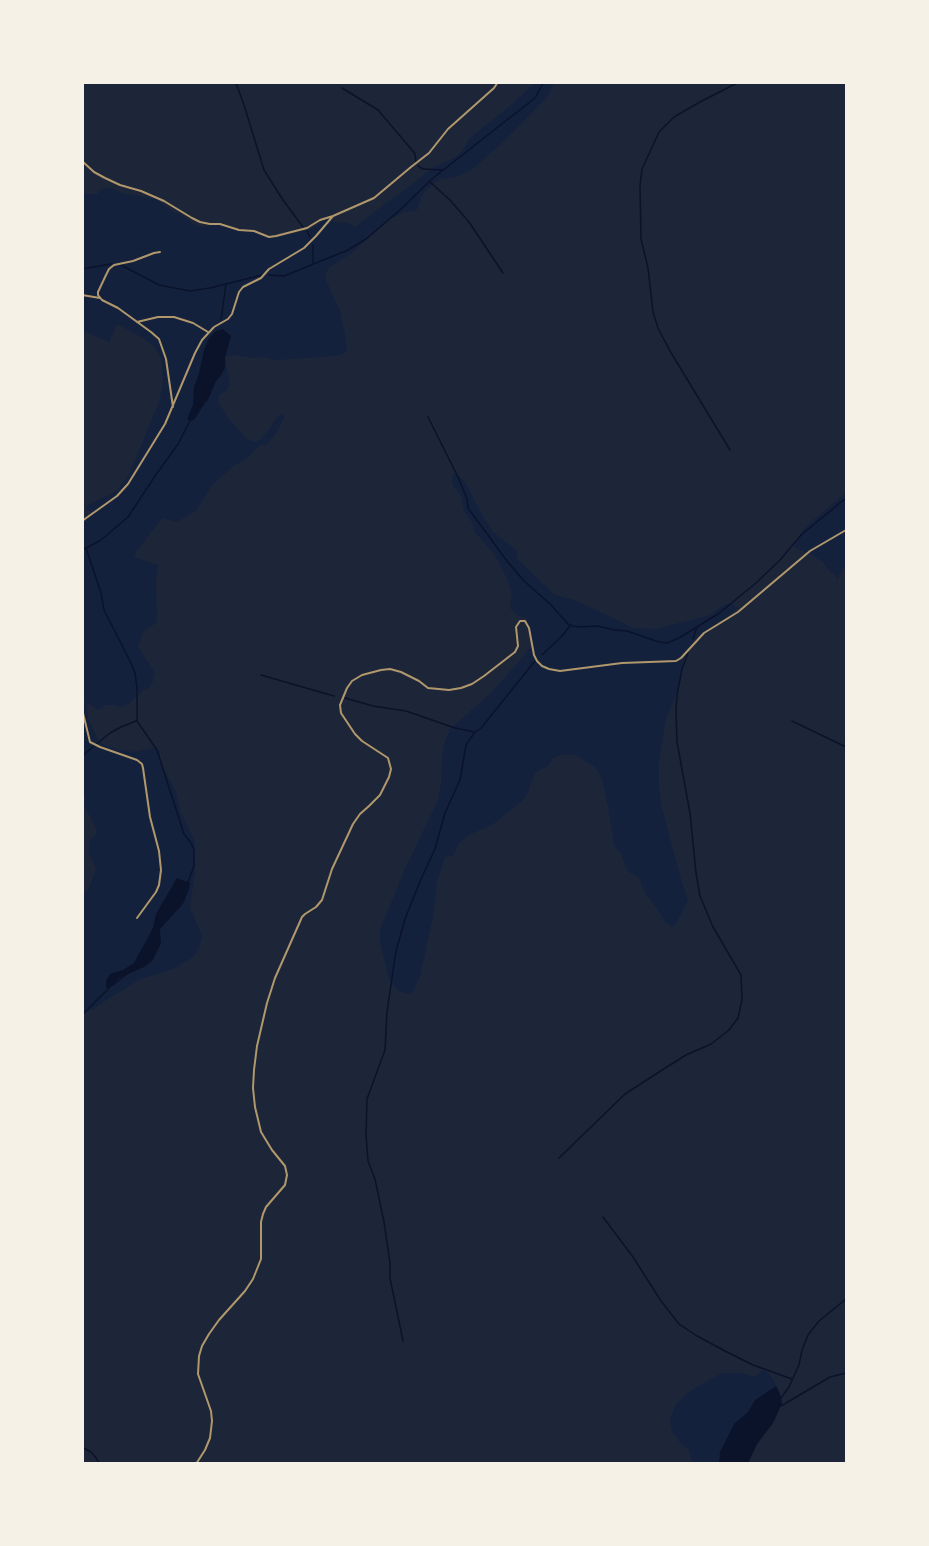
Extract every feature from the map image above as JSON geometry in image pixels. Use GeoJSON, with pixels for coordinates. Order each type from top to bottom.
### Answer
{"type":"FeatureCollection","features":[{"type":"Feature","properties":{"kind":"street"},"geometry":{"type":"LineString","coordinates":[[82,161],[105,178],[164,201],[200,222],[254,231],[272,237],[302,230],[320,220],[367,202],[380,194],[429,153],[448,129],[498,82]]}},
{"type":"Feature","properties":{"kind":"street"},"geometry":{"type":"LineString","coordinates":[[82,521],[124,489],[155,441],[173,407],[195,353],[208,332],[232,314],[239,291],[304,248],[333,216]]}},
{"type":"Feature","properties":{"kind":"street"},"geometry":{"type":"LineString","coordinates":[[100,298],[98,292],[109,269],[114,265],[160,252]]}},
{"type":"Feature","properties":{"kind":"street"},"geometry":{"type":"LineString","coordinates":[[82,295],[100,298],[118,308],[159,339],[170,381],[173,407]]}},
{"type":"Feature","properties":{"kind":"street"},"geometry":{"type":"LineString","coordinates":[[137,322],[158,317],[174,317],[193,323],[208,332]]}},
{"type":"Feature","properties":{"kind":"street"},"geometry":{"type":"LineString","coordinates":[[196,1464],[210,1438],[212,1420],[198,1374],[202,1346],[219,1320],[253,1279],[261,1258],[262,1214],[285,1185],[286,1180],[285,1166],[261,1132],[255,1107],[254,1070],[267,1003],[302,917],[322,900],[332,869],[353,824],[380,795],[389,777],[388,758],[362,741],[341,713],[340,705],[347,688],[352,681],[362,675],[390,669],[401,672],[428,688],[449,690],[472,684],[515,652],[518,646],[516,627],[520,621],[525,621],[529,628],[534,655],[542,666],[549,669],[560,671],[622,663],[676,660],[681,658],[704,633],[738,612],[810,551],[846,530]]}},
{"type":"Feature","properties":{"kind":"street"},"geometry":{"type":"LineString","coordinates":[[82,709],[90,742],[142,764],[150,817],[159,851],[161,877],[156,892],[137,918]]}},
{"type":"Feature","properties":{"kind":"shaded area"},"geometry":{"type":"Polygon","coordinates":[[[82,83],[535,83],[470,138],[456,157],[431,169],[356,227],[348,223],[334,222],[328,218],[311,229],[274,238],[222,223],[201,227],[155,199],[122,193],[111,188],[101,189],[97,194],[83,194],[82,83]]]}},
{"type":"Feature","properties":{"kind":"shaded area"},"geometry":{"type":"Polygon","coordinates":[[[554,83],[846,83],[846,493],[810,523],[801,533],[794,547],[823,562],[838,579],[846,568],[846,1463],[748,1463],[757,1444],[773,1423],[782,1403],[774,1381],[762,1370],[755,1377],[741,1373],[722,1373],[690,1391],[676,1404],[670,1420],[672,1431],[682,1445],[689,1450],[693,1463],[83,1463],[82,1014],[138,980],[173,969],[193,957],[199,948],[202,936],[190,908],[195,871],[195,841],[180,811],[176,792],[161,763],[159,751],[153,748],[133,752],[104,745],[98,740],[88,718],[86,702],[98,710],[106,705],[122,707],[150,687],[153,681],[155,673],[138,647],[143,632],[157,622],[158,565],[134,557],[162,518],[176,522],[196,511],[212,485],[236,464],[243,462],[259,446],[267,444],[277,432],[284,418],[283,413],[278,416],[260,440],[255,442],[248,440],[229,419],[218,402],[219,395],[227,390],[230,384],[225,357],[235,355],[276,360],[343,354],[347,349],[346,339],[340,311],[325,278],[328,268],[349,255],[390,219],[404,212],[416,211],[423,194],[434,183],[473,169],[548,96],[554,83]],[[454,474],[452,484],[461,496],[464,511],[473,524],[474,531],[494,554],[507,578],[512,595],[510,608],[518,616],[527,618],[532,644],[490,694],[450,729],[444,744],[438,800],[405,869],[380,930],[380,942],[389,979],[398,991],[409,994],[414,990],[420,976],[433,917],[437,882],[445,857],[453,856],[459,843],[471,834],[492,825],[522,801],[535,773],[560,755],[575,755],[595,767],[602,779],[614,846],[621,853],[628,871],[639,878],[645,893],[666,923],[674,927],[688,901],[662,808],[659,786],[659,761],[666,718],[677,692],[683,669],[682,663],[691,645],[738,608],[728,604],[720,607],[711,615],[655,629],[634,628],[577,601],[555,595],[517,559],[518,553],[514,548],[493,532],[466,484],[454,474]]]}},
{"type":"Feature","properties":{"kind":"shaded area"},"geometry":{"type":"Polygon","coordinates":[[[117,324],[153,345],[162,360],[163,385],[159,402],[129,475],[117,491],[86,506],[91,512],[91,517],[83,523],[82,330],[109,342],[117,324]]]}},
{"type":"Feature","properties":{"kind":"shaded area"},"geometry":{"type":"Polygon","coordinates":[[[223,329],[231,336],[225,357],[225,368],[216,381],[208,400],[194,420],[190,421],[187,419],[193,405],[194,387],[204,350],[209,338],[216,331],[223,329]]]}},
{"type":"Feature","properties":{"kind":"shaded area"},"geometry":{"type":"Polygon","coordinates":[[[83,790],[86,798],[84,804],[96,829],[96,835],[90,840],[89,854],[96,869],[89,888],[83,895],[83,790]]]}},
{"type":"Feature","properties":{"kind":"shaded area"},"geometry":{"type":"Polygon","coordinates":[[[177,878],[190,883],[189,889],[183,904],[160,929],[161,943],[153,960],[144,967],[119,978],[110,988],[106,988],[106,981],[110,974],[134,963],[153,928],[156,914],[177,878]]]}},
{"type":"Feature","properties":{"kind":"shaded area"},"geometry":{"type":"Polygon","coordinates":[[[776,1386],[782,1403],[773,1423],[757,1444],[748,1463],[719,1463],[720,1452],[734,1424],[748,1412],[755,1400],[776,1386]]]}},
{"type":"Feature","properties":{"kind":"waterway"},"geometry":{"type":"LineString","coordinates":[[269,275],[284,276],[348,250],[366,239],[433,178],[535,98],[544,82]]}},
{"type":"Feature","properties":{"kind":"waterway"},"geometry":{"type":"LineString","coordinates":[[730,450],[658,328],[653,312],[648,268],[641,239],[640,186],[642,169],[659,132],[674,117],[739,82]]}},
{"type":"Feature","properties":{"kind":"waterway"},"geometry":{"type":"LineString","coordinates":[[236,83],[264,170],[303,227]]}},
{"type":"Feature","properties":{"kind":"waterway"},"geometry":{"type":"LineString","coordinates":[[342,88],[378,110],[415,154],[416,162]]}},
{"type":"Feature","properties":{"kind":"waterway"},"geometry":{"type":"LineString","coordinates":[[418,166],[423,169],[442,170]]}},
{"type":"Feature","properties":{"kind":"waterway"},"geometry":{"type":"LineString","coordinates":[[430,182],[469,222],[503,273]]}},
{"type":"Feature","properties":{"kind":"waterway"},"geometry":{"type":"LineString","coordinates":[[307,231],[310,237]]}},
{"type":"Feature","properties":{"kind":"waterway"},"geometry":{"type":"LineString","coordinates":[[313,245],[313,263]]}},
{"type":"Feature","properties":{"kind":"waterway"},"geometry":{"type":"LineString","coordinates":[[82,269],[111,264]]}},
{"type":"Feature","properties":{"kind":"waterway"},"geometry":{"type":"LineString","coordinates":[[121,265],[159,285],[190,291],[262,275]]}},
{"type":"Feature","properties":{"kind":"waterway"},"geometry":{"type":"LineString","coordinates":[[221,319],[226,284]]}},
{"type":"Feature","properties":{"kind":"waterway"},"geometry":{"type":"LineString","coordinates":[[428,417],[458,477],[467,499],[468,508],[524,581],[568,624],[573,626],[597,626],[627,631],[667,643],[679,638],[718,614],[756,583],[802,534],[846,498]]}},
{"type":"Feature","properties":{"kind":"waterway"},"geometry":{"type":"LineString","coordinates":[[82,550],[101,540],[128,517],[178,444],[190,421]]}},
{"type":"Feature","properties":{"kind":"waterway"},"geometry":{"type":"LineString","coordinates":[[86,548],[101,593],[104,610],[135,673],[137,721],[157,750],[184,834],[194,850],[194,866],[188,882]]}},
{"type":"Feature","properties":{"kind":"waterway"},"geometry":{"type":"LineString","coordinates":[[542,655],[570,626]]}},
{"type":"Feature","properties":{"kind":"waterway"},"geometry":{"type":"LineString","coordinates":[[693,639],[697,627]]}},
{"type":"Feature","properties":{"kind":"waterway"},"geometry":{"type":"LineString","coordinates":[[559,1158],[625,1094],[686,1055],[711,1044],[729,1030],[738,1018],[742,1000],[741,975],[713,927],[700,896],[690,813],[677,742],[677,695],[688,653]]}},
{"type":"Feature","properties":{"kind":"waterway"},"geometry":{"type":"LineString","coordinates":[[403,1341],[390,1278],[384,1222],[375,1179],[368,1161],[367,1099],[385,1050],[387,1012],[396,951],[405,919],[435,849],[445,813],[460,780],[466,745],[535,661]]}},
{"type":"Feature","properties":{"kind":"waterway"},"geometry":{"type":"LineString","coordinates":[[261,675],[334,696]]}},
{"type":"Feature","properties":{"kind":"waterway"},"geometry":{"type":"LineString","coordinates":[[345,698],[373,706],[406,711],[474,732]]}},
{"type":"Feature","properties":{"kind":"waterway"},"geometry":{"type":"LineString","coordinates":[[82,756],[110,733],[136,721]]}},
{"type":"Feature","properties":{"kind":"waterway"},"geometry":{"type":"LineString","coordinates":[[792,721],[846,747]]}},
{"type":"Feature","properties":{"kind":"waterway"},"geometry":{"type":"LineString","coordinates":[[113,985],[128,973]]}},
{"type":"Feature","properties":{"kind":"waterway"},"geometry":{"type":"LineString","coordinates":[[82,1015],[109,988]]}},
{"type":"Feature","properties":{"kind":"waterway"},"geometry":{"type":"LineString","coordinates":[[603,1217],[679,1324],[753,1365],[792,1379]]}},
{"type":"Feature","properties":{"kind":"waterway"},"geometry":{"type":"LineString","coordinates":[[781,1398],[799,1365],[808,1335],[819,1321],[846,1299]]}},
{"type":"Feature","properties":{"kind":"waterway"},"geometry":{"type":"LineString","coordinates":[[781,1406],[830,1377],[846,1373]]}},
{"type":"Feature","properties":{"kind":"waterway"},"geometry":{"type":"LineString","coordinates":[[82,1447],[91,1452],[99,1464]]}}]}
